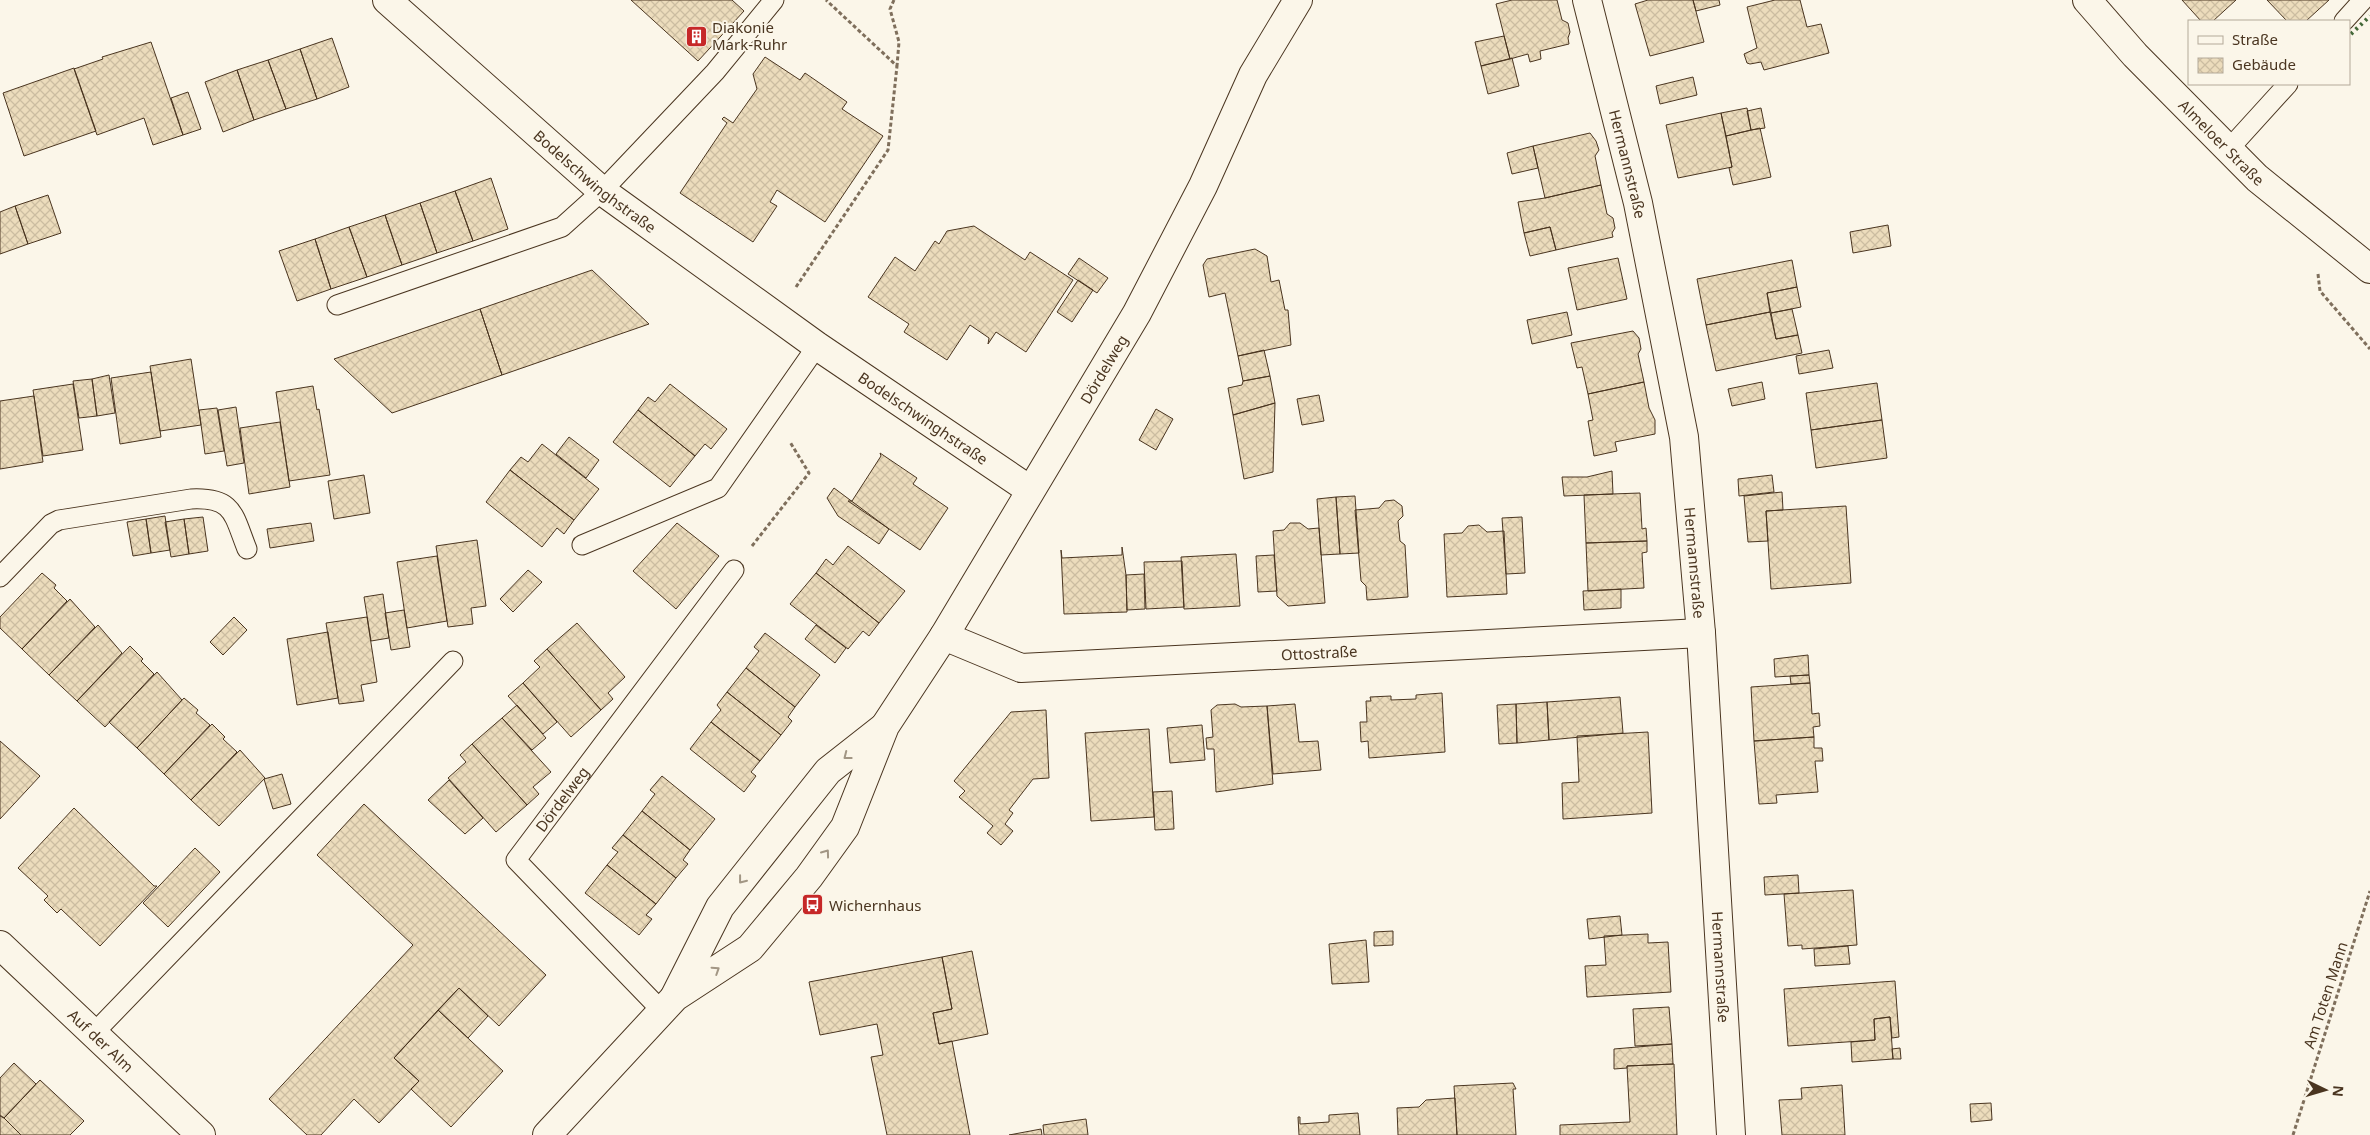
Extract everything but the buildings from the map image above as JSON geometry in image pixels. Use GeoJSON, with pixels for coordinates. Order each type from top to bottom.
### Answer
{"type":"FeatureCollection","features":[{"type":"Feature","properties":{"kind":"street","name":"Bodelschwinghstraße"},"geometry":{"type":"LineString","coordinates":[[387,0],[602,191],[817,346],[1030,490]]}},
{"type":"Feature","properties":{"kind":"street","name":"Dördelweg"},"geometry":{"type":"LineString","coordinates":[[547,1135],[668,1003],[750,948],[810,876],[845,827],[885,726],[944,636],[1137,313],[1202,186],[1253,75],[1298,0]]}},
{"type":"Feature","properties":{"kind":"street","name":"Hermannstraße"},"geometry":{"type":"LineString","coordinates":[[1587,0],[1638,203],[1684,437],[1701,633],[1731,1135]]}},
{"type":"Feature","properties":{"kind":"street","name":"Almeloer Straße"},"geometry":{"type":"LineString","coordinates":[[2087,0],[2135,55],[2256,178],[2370,269]]}},
{"type":"Feature","properties":{"kind":"street","name":"Ottostraße"},"geometry":{"type":"LineString","coordinates":[[944,636],[1021,668],[1701,633]]}},
{"type":"Feature","properties":{"kind":"street","name":"Dördelweg"},"geometry":{"type":"LineString","coordinates":[[668,1003],[720,907],[828,771],[885,726]]}},
{"type":"Feature","properties":{"kind":"street","name":"Auf der Alm"},"geometry":{"type":"LineString","coordinates":[[0,945],[201,1135]]}},
{"type":"Feature","properties":{"kind":"lane"},"geometry":{"type":"LineString","coordinates":[[337,305],[562,227],[602,191],[715,72],[774,0]]}},
{"type":"Feature","properties":{"kind":"lane"},"geometry":{"type":"LineString","coordinates":[[2345,20],[2363,0]]}},
{"type":"Feature","properties":{"kind":"lane"},"geometry":{"type":"LineString","coordinates":[[2228,150],[2287,85]]}},
{"type":"Feature","properties":{"kind":"lane"},"geometry":{"type":"LineString","coordinates":[[582,545],[718,488],[817,346]]}},
{"type":"Feature","properties":{"kind":"lane"},"geometry":{"type":"LineString","coordinates":[[0,577],[51,524],[59,520],[191,498],[210,498],[224,504],[234,516],[247,549]]}},
{"type":"Feature","properties":{"kind":"lane","name":"Dördelweg"},"geometry":{"type":"LineString","coordinates":[[668,1003],[516,860],[734,570]]}},
{"type":"Feature","properties":{"kind":"lane"},"geometry":{"type":"LineString","coordinates":[[93,1034],[453,661]]}},
{"type":"Feature","properties":{"kind":"path"},"geometry":{"type":"LineString","coordinates":[[826,0],[897,66]]}},
{"type":"Feature","properties":{"kind":"path"},"geometry":{"type":"LineString","coordinates":[[776,317],[888,150],[899,42],[890,9],[894,0]]}},
{"type":"Feature","properties":{"kind":"path"},"geometry":{"type":"LineString","coordinates":[[2315,226],[2320,291],[2370,349]]}},
{"type":"Feature","properties":{"kind":"path"},"geometry":{"type":"LineString","coordinates":[[734,570],[809,472],[771,412]]}},
{"type":"Feature","properties":{"kind":"path","name":"Am Toten Mann"},"geometry":{"type":"LineString","coordinates":[[2293,1135],[2370,891]]}},
{"type":"Feature","properties":{"kind":"hedge"},"geometry":{"type":"LineString","coordinates":[[2351,34],[2370,16]]}},
{"type":"Feature","properties":{"kind":"place","name":"Diakonie Mark-Ruhr"},"geometry":{"type":"Point","coordinates":[696,36]}},
{"type":"Feature","properties":{"kind":"place","name":"Wichernhaus"},"geometry":{"type":"Point","coordinates":[813,905]}}]}
